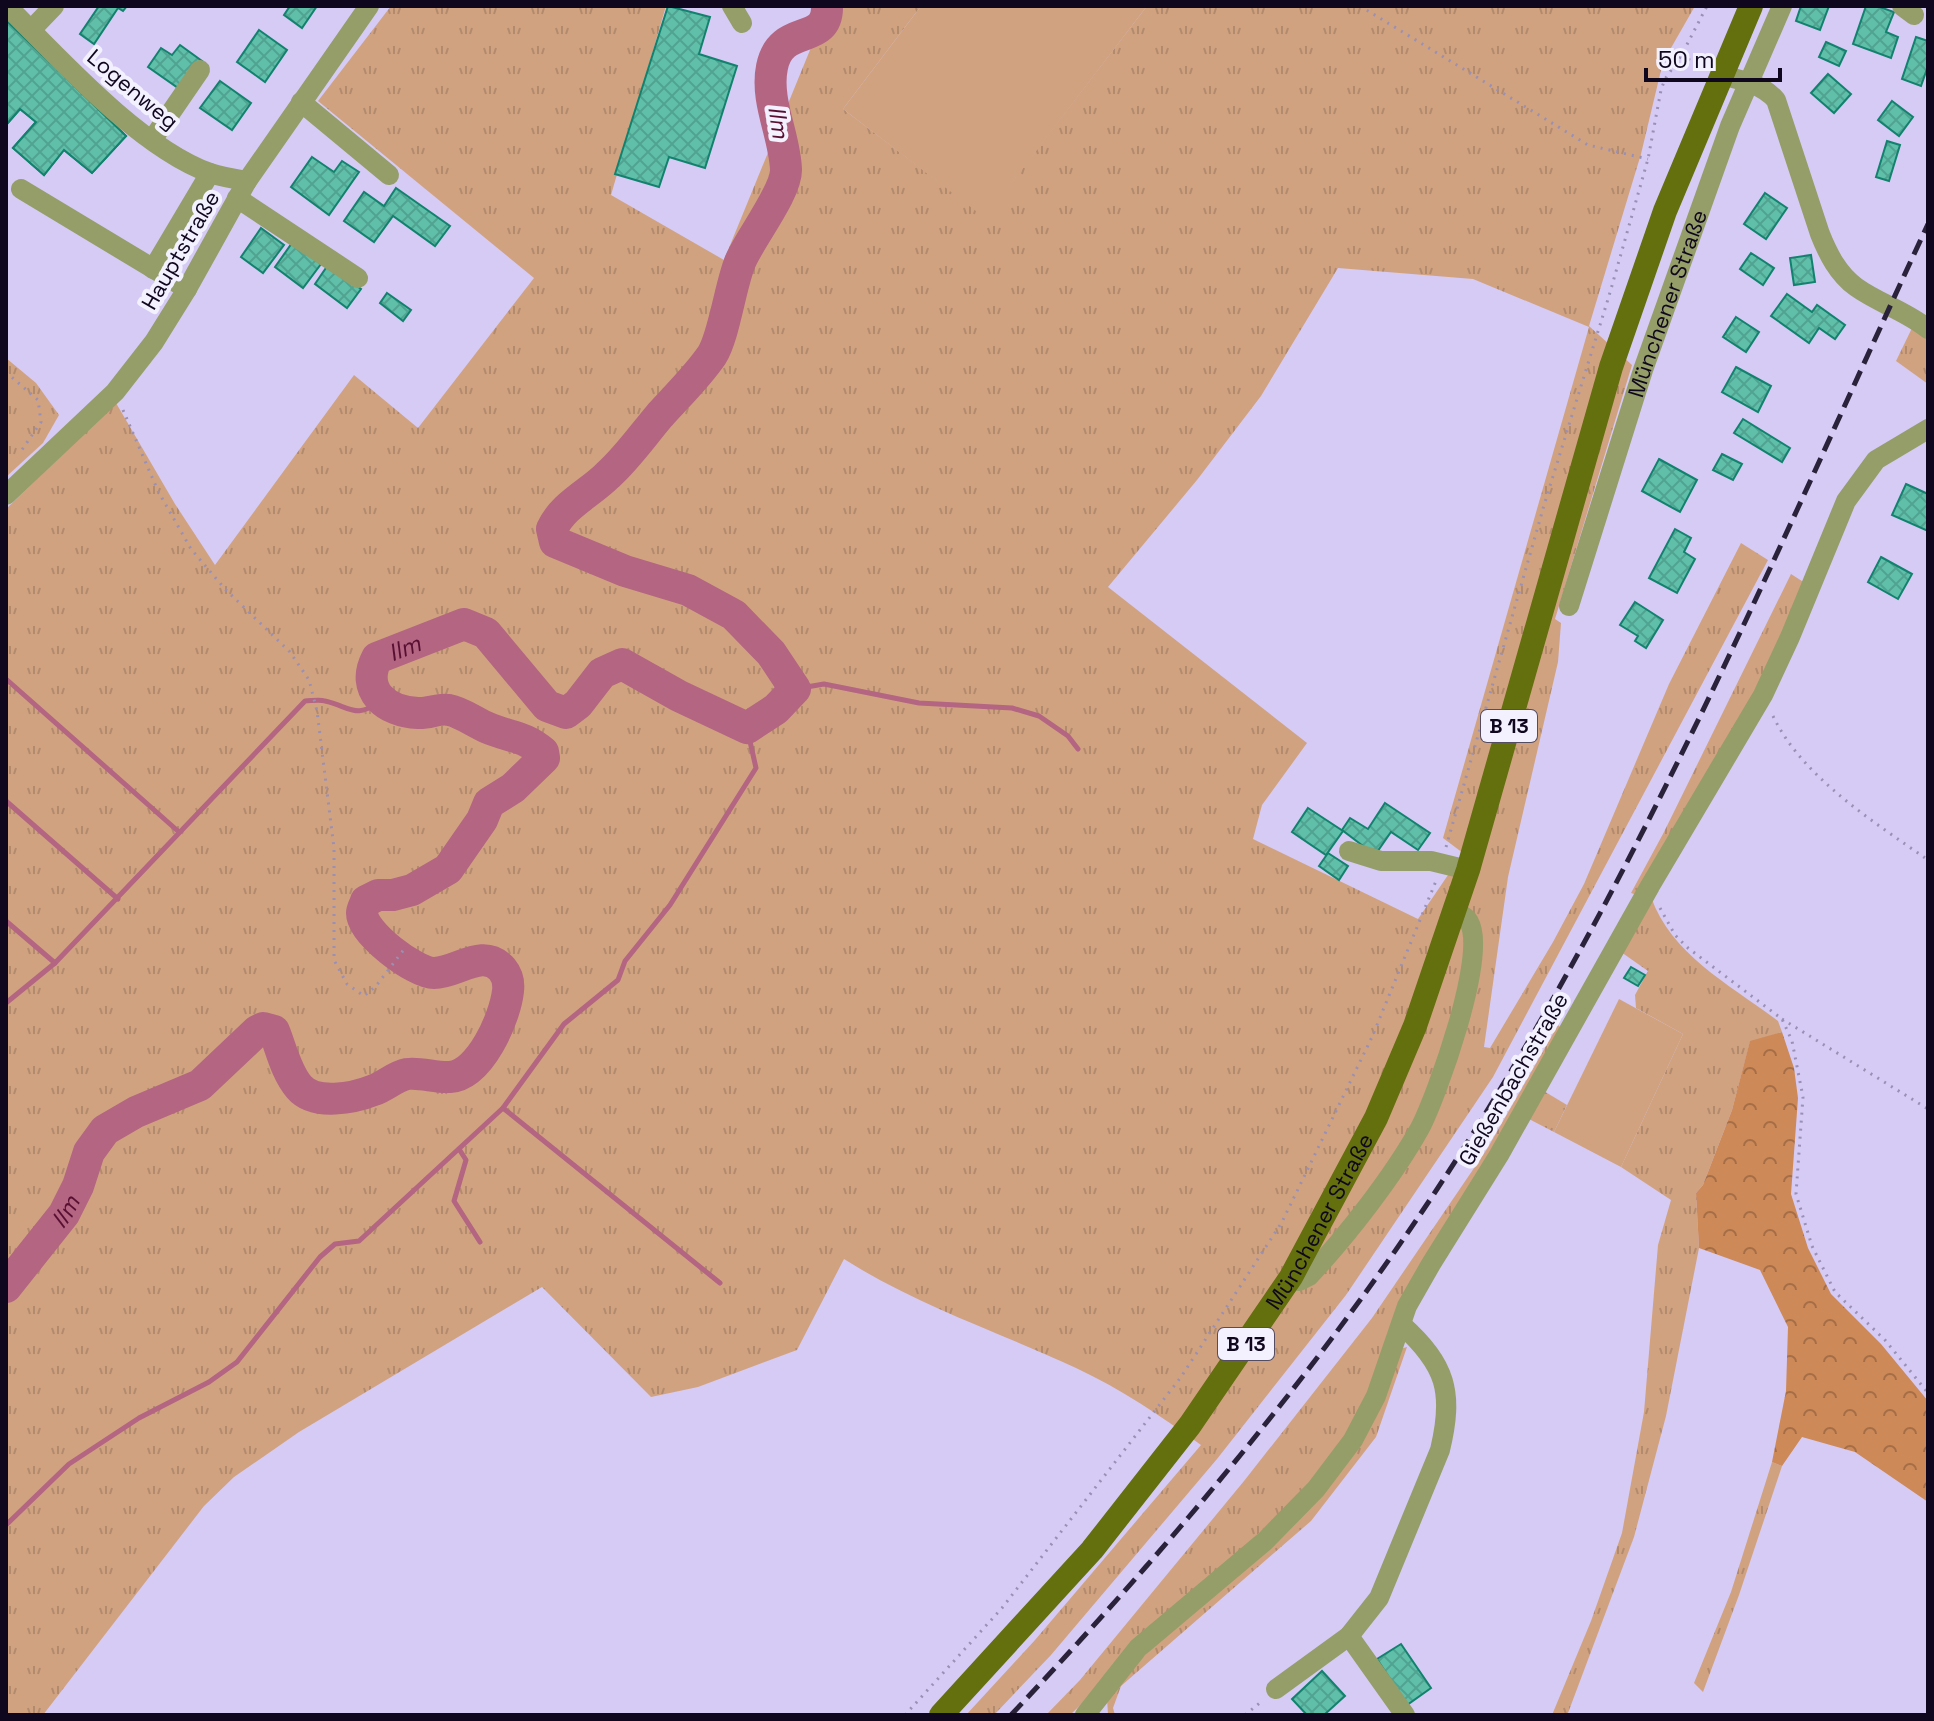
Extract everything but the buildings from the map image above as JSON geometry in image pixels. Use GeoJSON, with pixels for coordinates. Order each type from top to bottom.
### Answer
{"type":"FeatureCollection","features":[{"type":"Feature","properties":{"kind":"main road","name":"B 13"},"geometry":{"type":"LineString","coordinates":[[1454,913],[1611,367],[1665,211],[1751,6]]}},
{"type":"Feature","properties":{"kind":"main road","name":"Münchener Straße"},"geometry":{"type":"LineString","coordinates":[[941,1715],[1092,1550],[1154,1473],[1291,1277],[1357,1159],[1376,1118],[1415,1026],[1454,913]]}},
{"type":"Feature","properties":{"kind":"street","name":"Logenweg"},"geometry":{"type":"LineString","coordinates":[[7,6],[97,95],[152,140],[242,190]]}},
{"type":"Feature","properties":{"kind":"street"},"geometry":{"type":"LineString","coordinates":[[31,30],[54,6]]}},
{"type":"Feature","properties":{"kind":"street","name":"Hauptstraße"},"geometry":{"type":"LineString","coordinates":[[8,494],[115,392],[154,342],[242,190],[369,6]]}},
{"type":"Feature","properties":{"kind":"street","name":"Münchener Straße"},"geometry":{"type":"LineString","coordinates":[[1569,606],[1643,370],[1730,126],[1782,6]]}},
{"type":"Feature","properties":{"kind":"street"},"geometry":{"type":"LineString","coordinates":[[152,140],[200,70]]}},
{"type":"Feature","properties":{"kind":"street"},"geometry":{"type":"LineString","coordinates":[[1721,75],[1751,83],[1769,92],[1776,100],[1820,234],[1828,254],[1841,272],[1856,287],[1912,316],[1928,329]]}},
{"type":"Feature","properties":{"kind":"street"},"geometry":{"type":"LineString","coordinates":[[301,102],[389,175]]}},
{"type":"Feature","properties":{"kind":"street"},"geometry":{"type":"LineString","coordinates":[[153,269],[210,173]]}},
{"type":"Feature","properties":{"kind":"street"},"geometry":{"type":"LineString","coordinates":[[21,189],[187,289]]}},
{"type":"Feature","properties":{"kind":"street"},"geometry":{"type":"LineString","coordinates":[[242,190],[358,278]]}},
{"type":"Feature","properties":{"kind":"street","name":"Gießenbachstraße"},"geometry":{"type":"LineString","coordinates":[[1085,1715],[1138,1648],[1265,1541],[1316,1489],[1353,1440],[1376,1396],[1407,1306],[1499,1155],[1650,886],[1763,695],[1846,501],[1876,460],[1928,429]]}},
{"type":"Feature","properties":{"kind":"street"},"geometry":{"type":"LineString","coordinates":[[1349,851],[1381,861],[1431,861],[1468,870]]}},
{"type":"Feature","properties":{"kind":"street"},"geometry":{"type":"LineString","coordinates":[[1291,1277],[1299,1281],[1305,1279],[1341,1239],[1419,1130],[1436,1094],[1456,1030],[1472,956],[1470,924],[1464,916],[1454,913]]}},
{"type":"Feature","properties":{"kind":"street"},"geometry":{"type":"LineString","coordinates":[[1276,1689],[1349,1636],[1379,1598],[1440,1450],[1446,1397],[1440,1369],[1422,1344],[1402,1325]]}},
{"type":"Feature","properties":{"kind":"street"},"geometry":{"type":"LineString","coordinates":[[1349,1636],[1405,1715]]}},
{"type":"Feature","properties":{"kind":"path"},"geometry":{"type":"LineString","coordinates":[[1360,6],[1588,145],[1648,159]]}},
{"type":"Feature","properties":{"kind":"path"},"geometry":{"type":"LineString","coordinates":[[905,1715],[1002,1608],[1181,1377],[1282,1222],[1372,1037],[1441,864],[1545,502],[1609,296],[1648,159],[1665,79],[1707,6]]}},
{"type":"Feature","properties":{"kind":"path"},"geometry":{"type":"LineString","coordinates":[[1681,56],[1721,75]]}},
{"type":"Feature","properties":{"kind":"path"},"geometry":{"type":"LineString","coordinates":[[6,372],[38,400],[41,422],[14,463],[8,494]]}},
{"type":"Feature","properties":{"kind":"path"},"geometry":{"type":"LineString","coordinates":[[115,392],[158,491],[191,549],[225,589],[290,652],[309,680],[317,711],[334,848],[334,960],[347,984],[364,996],[376,986],[405,948]]}},
{"type":"Feature","properties":{"kind":"path"},"geometry":{"type":"LineString","coordinates":[[1763,695],[1781,732],[1804,762],[1856,808],[1928,860]]}},
{"type":"Feature","properties":{"kind":"path"},"geometry":{"type":"LineString","coordinates":[[1650,886],[1662,914],[1688,948],[1782,1019],[1928,1109]]}},
{"type":"Feature","properties":{"kind":"path"},"geometry":{"type":"LineString","coordinates":[[1782,1019],[1792,1041],[1803,1097],[1796,1194],[1812,1246],[1835,1292],[1885,1340],[1928,1393]]}},
{"type":"Feature","properties":{"kind":"green space"},"geometry":{"type":"Polygon","coordinates":[[[391,6],[666,6],[611,195],[724,260],[828,6],[921,6],[843,109],[985,217],[1147,6],[1695,6],[1663,62],[1641,154],[1589,326],[1632,365],[1555,619],[1561,623],[1558,662],[1508,877],[1484,1047],[1490,1048],[1584,884],[1669,684],[1741,543],[1768,560],[1493,1077],[1346,1295],[1217,1459],[1051,1655],[994,1715],[966,1715],[1035,1640],[1201,1445],[1093,1376],[929,1304],[844,1259],[797,1350],[698,1387],[651,1397],[542,1287],[299,1432],[234,1477],[204,1506],[43,1715],[6,1715],[6,509],[116,403],[215,565],[354,375],[418,428],[534,278],[318,101],[391,6]],[[1338,268],[1261,396],[1197,480],[1108,587],[1307,743],[1262,805],[1253,839],[1418,919],[1463,853],[1443,838],[1589,327],[1473,279],[1338,268]]]}},
{"type":"Feature","properties":{"kind":"green space"},"geometry":{"type":"Polygon","coordinates":[[[921,6],[1147,6],[985,218],[843,109],[921,6]]]}},
{"type":"Feature","properties":{"kind":"green space"},"geometry":{"type":"Polygon","coordinates":[[[1913,326],[1928,337],[1928,384],[1896,361],[1913,326]]]}},
{"type":"Feature","properties":{"kind":"green space"},"geometry":{"type":"Polygon","coordinates":[[[6,358],[36,383],[59,415],[43,443],[6,477],[6,358]]]}},
{"type":"Feature","properties":{"kind":"green space"},"geometry":{"type":"Polygon","coordinates":[[[1791,574],[1805,583],[1754,700],[1637,895],[1631,893],[1664,832],[1791,574]]]}},
{"type":"Feature","properties":{"kind":"green space"},"geometry":{"type":"Polygon","coordinates":[[[1651,897],[1661,918],[1688,953],[1778,1021],[1782,1032],[1750,1042],[1732,1110],[1703,1185],[1696,1193],[1699,1248],[1666,1416],[1634,1537],[1568,1713],[1552,1715],[1591,1621],[1622,1533],[1644,1412],[1658,1245],[1671,1200],[1621,1167],[1683,1034],[1636,1008],[1635,995],[1648,971],[1621,952],[1651,897]]]}},
{"type":"Feature","properties":{"kind":"green space"},"geometry":{"type":"Polygon","coordinates":[[[1619,999],[1683,1034],[1621,1167],[1554,1132],[1619,999]]]}},
{"type":"Feature","properties":{"kind":"green space"},"geometry":{"type":"Polygon","coordinates":[[[1558,1025],[1563,1030],[1347,1436],[1310,1484],[1070,1715],[1046,1715],[1080,1680],[1244,1481],[1372,1318],[1487,1149],[1558,1025]]]}},
{"type":"Feature","properties":{"kind":"green space"},"geometry":{"type":"Polygon","coordinates":[[[1782,1032],[1794,1068],[1798,1098],[1791,1194],[1808,1248],[1831,1294],[1881,1344],[1928,1401],[1928,1502],[1855,1452],[1802,1437],[1782,1466],[1772,1462],[1786,1391],[1788,1327],[1760,1270],[1699,1248],[1696,1193],[1703,1185],[1732,1110],[1750,1041],[1782,1032]]]}},
{"type":"Feature","properties":{"kind":"green space"},"geometry":{"type":"Polygon","coordinates":[[[1542,1090],[1567,1105],[1554,1132],[1527,1118],[1542,1090]]]}},
{"type":"Feature","properties":{"kind":"green space"},"geometry":{"type":"Polygon","coordinates":[[[1407,1347],[1376,1437],[1311,1521],[1121,1686],[1113,1708],[1115,1715],[1108,1715],[1107,1698],[1116,1682],[1320,1493],[1400,1349],[1407,1347]]]}},
{"type":"Feature","properties":{"kind":"green space"},"geometry":{"type":"Polygon","coordinates":[[[1772,1462],[1782,1466],[1703,1692],[1694,1683],[1731,1592],[1772,1462]]]}},
{"type":"Feature","properties":{"kind":"waterway","name":"Ilm"},"geometry":{"type":"LineString","coordinates":[[6,1287],[64,1214],[78,1186],[89,1152],[105,1130],[136,1112],[200,1085],[257,1031],[263,1028],[274,1031],[287,1067],[299,1087],[315,1097],[335,1099],[366,1093],[407,1074],[445,1077],[461,1074],[481,1056],[489,1043],[502,1016],[508,991],[502,969],[487,960],[443,972],[425,971],[380,941],[364,921],[362,912],[366,901],[378,895],[412,890],[448,869],[482,820],[489,803],[513,788],[544,758],[543,752],[523,740],[488,728],[454,711],[406,712],[386,704],[374,689],[372,680],[377,658],[464,624],[486,633],[547,706],[566,713],[578,704],[602,673],[622,664],[679,696],[747,728],[776,709],[795,689],[771,653],[734,615],[688,590],[625,571],[555,542],[552,529],[570,506],[622,461],[712,355],[740,262],[784,180],[785,157],[771,93],[772,67],[777,53],[785,44],[820,26],[825,19],[827,6]]}},
{"type":"Feature","properties":{"kind":"waterway"},"geometry":{"type":"LineString","coordinates":[[6,679],[179,832]]}},
{"type":"Feature","properties":{"kind":"waterway"},"geometry":{"type":"LineString","coordinates":[[795,689],[824,684],[919,703],[1012,708],[1039,716],[1068,736],[1078,749]]}},
{"type":"Feature","properties":{"kind":"waterway"},"geometry":{"type":"LineString","coordinates":[[6,1003],[55,963],[305,701],[323,700],[359,711],[380,700]]}},
{"type":"Feature","properties":{"kind":"waterway"},"geometry":{"type":"LineString","coordinates":[[6,1525],[69,1464],[139,1418],[209,1382],[237,1362],[320,1257],[335,1244],[359,1241],[503,1108],[564,1024],[618,980],[625,961],[670,905],[756,768],[747,728]]}},
{"type":"Feature","properties":{"kind":"waterway"},"geometry":{"type":"LineString","coordinates":[[6,801],[118,899]]}},
{"type":"Feature","properties":{"kind":"waterway"},"geometry":{"type":"LineString","coordinates":[[6,921],[55,963]]}},
{"type":"Feature","properties":{"kind":"waterway"},"geometry":{"type":"LineString","coordinates":[[503,1108],[720,1283]]}},
{"type":"Feature","properties":{"kind":"waterway"},"geometry":{"type":"LineString","coordinates":[[459,1149],[466,1160],[454,1201],[480,1242]]}},
{"type":"Feature","properties":{"kind":"railway"},"geometry":{"type":"LineString","coordinates":[[1011,1715],[1144,1569],[1270,1418],[1388,1261],[1496,1096],[1616,884],[1671,776],[1928,224]]}}]}
